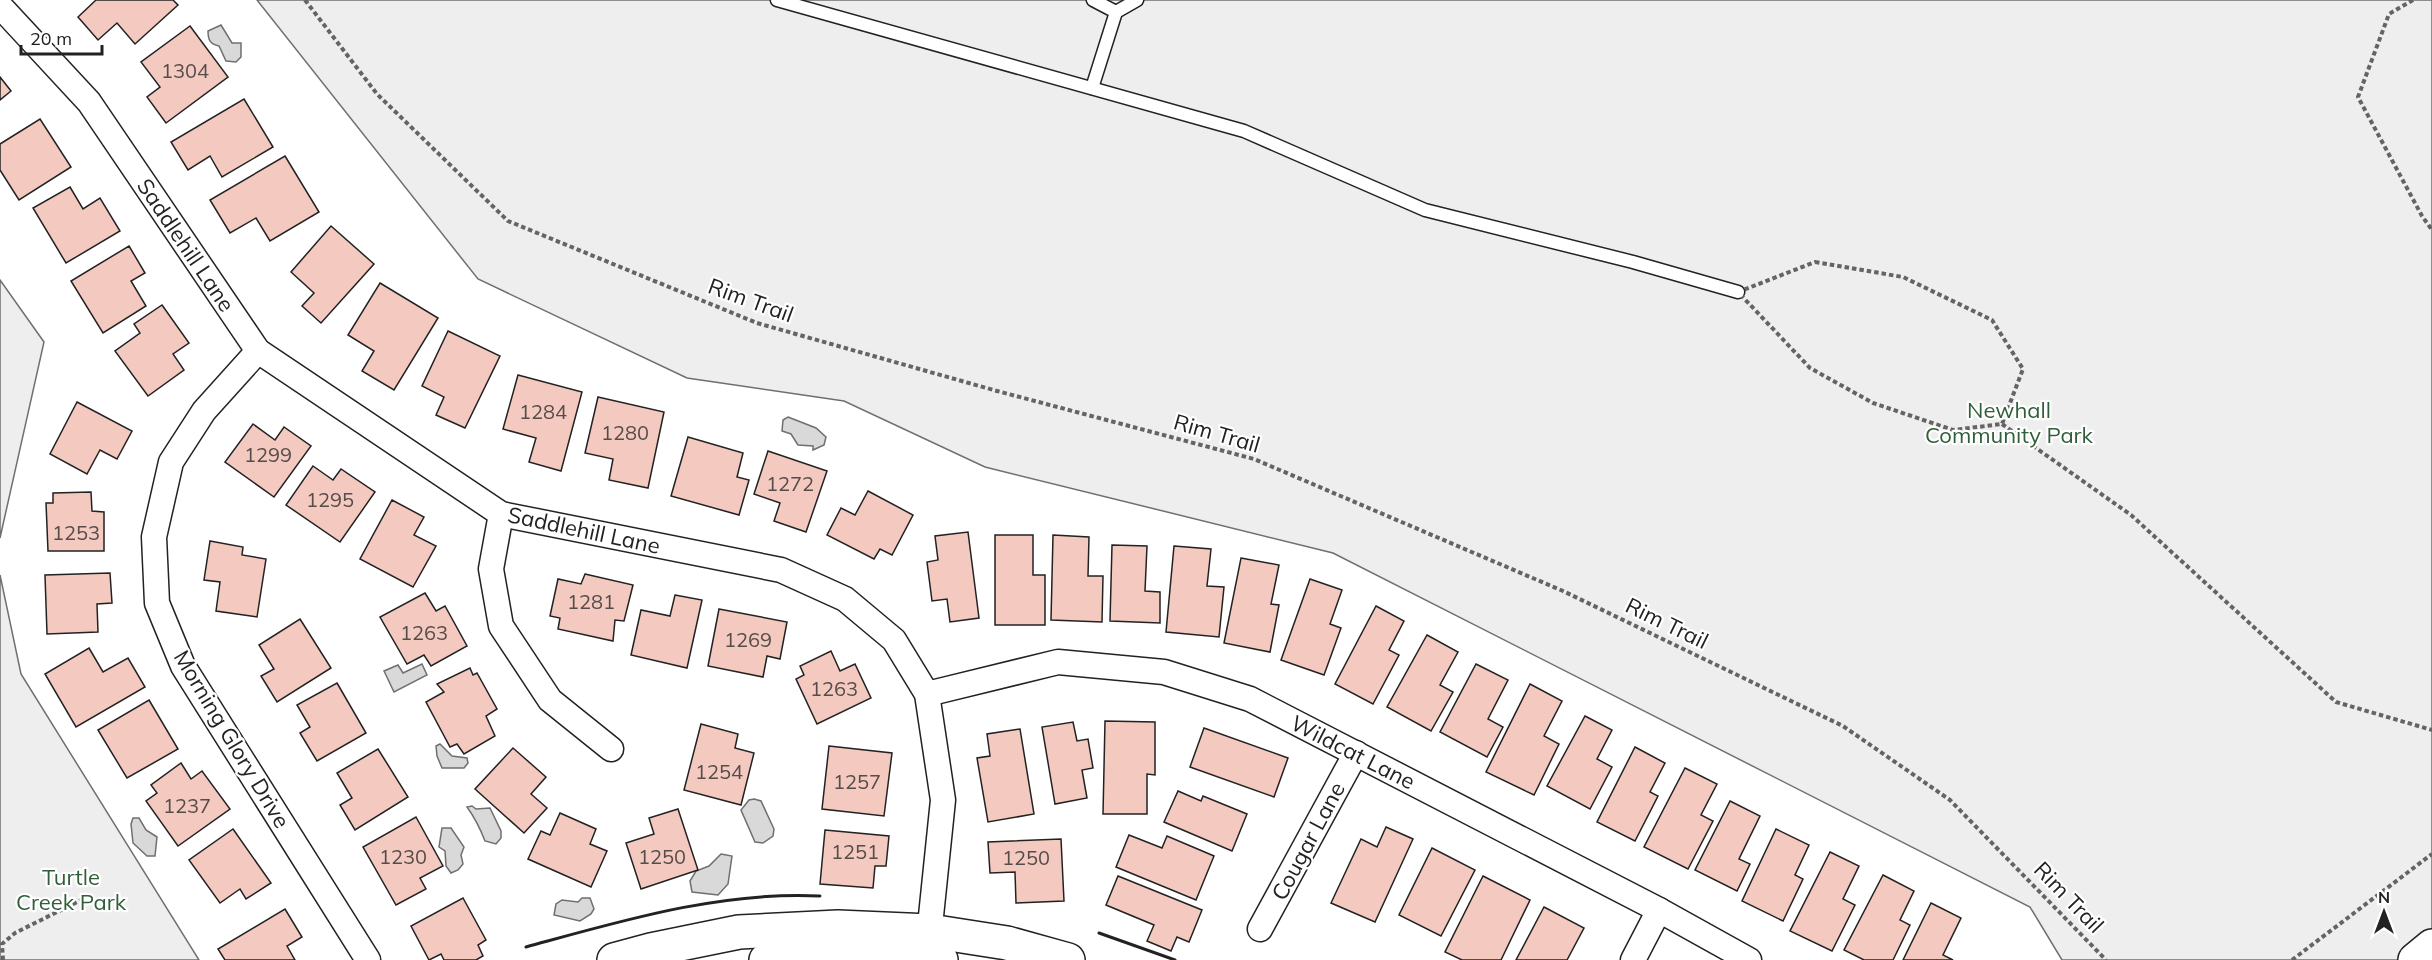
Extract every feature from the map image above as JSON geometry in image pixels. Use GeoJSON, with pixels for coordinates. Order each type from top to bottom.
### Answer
{"type":"FeatureCollection","features":[{"type":"Feature","properties":{"kind":"street","name":"Saddlehill Lane"},"geometry":{"type":"LineString","coordinates":[[0,6],[89,102],[258,351],[501,514],[781,570],[845,599],[894,640],[927,694],[943,800],[933,949]]}},
{"type":"Feature","properties":{"kind":"street","name":"Morning Glory Drive"},"geometry":{"type":"LineString","coordinates":[[258,351],[204,411],[171,462],[154,537],[157,603],[183,666],[368,960]]}},
{"type":"Feature","properties":{"kind":"street"},"geometry":{"type":"LineString","coordinates":[[501,514],[491,569],[501,626],[550,700],[611,748]]}},
{"type":"Feature","properties":{"kind":"street","name":"Wildcat Lane"},"geometry":{"type":"LineString","coordinates":[[927,694],[1058,662],[1164,672],[1250,699],[1659,910],[1749,960]]}},
{"type":"Feature","properties":{"kind":"street","name":"Cougar Lane"},"geometry":{"type":"LineString","coordinates":[[1260,929],[1356,753]]}},
{"type":"Feature","properties":{"kind":"street"},"geometry":{"type":"LineString","coordinates":[[1633,960],[1659,910]]}},
{"type":"Feature","properties":{"kind":"street"},"geometry":{"type":"LineString","coordinates":[[614,960],[739,932],[838,927],[933,949]]}},
{"type":"Feature","properties":{"kind":"street"},"geometry":{"type":"LineString","coordinates":[[766,960],[1007,943],[1068,960]]}},
{"type":"Feature","properties":{"kind":"street"},"geometry":{"type":"LineString","coordinates":[[2415,960],[2432,946]]}},
{"type":"Feature","properties":{"kind":"lane"},"geometry":{"type":"LineString","coordinates":[[777,0],[1244,131],[1425,210],[1634,262],[1738,292]]}},
{"type":"Feature","properties":{"kind":"lane"},"geometry":{"type":"LineString","coordinates":[[1093,0],[1116,12]]}},
{"type":"Feature","properties":{"kind":"lane"},"geometry":{"type":"LineString","coordinates":[[1092,88],[1116,12],[1137,0]]}},
{"type":"Feature","properties":{"kind":"path","name":"Rim Trail"},"geometry":{"type":"LineString","coordinates":[[305,0],[377,94],[508,222],[757,323],[997,391],[1254,459],[1563,591],[1843,726],[1950,800],[2106,960]]}},
{"type":"Feature","properties":{"kind":"path"},"geometry":{"type":"LineString","coordinates":[[2413,0],[2389,14],[2358,97],[2432,230]]}},
{"type":"Feature","properties":{"kind":"path"},"geometry":{"type":"LineString","coordinates":[[2002,424],[2023,369],[1992,320],[1904,277],[1815,262],[1738,292],[1810,368],[1873,403],[1953,430],[2002,424],[2131,516],[2337,702],[2432,730]]}},
{"type":"Feature","properties":{"kind":"path"},"geometry":{"type":"LineString","coordinates":[[2292,960],[2432,854]]}},
{"type":"Feature","properties":{"kind":"path"},"geometry":{"type":"LineString","coordinates":[[3,960],[2,944],[15,933],[82,899]]}},
{"type":"Feature","properties":{"kind":"green space","name":"Newhall Community Park"},"geometry":{"type":"Polygon","coordinates":[[[257,0],[2432,0],[2432,960],[2062,960],[2030,907],[1333,553],[985,467],[844,401],[687,378],[478,279],[257,0]]]}},
{"type":"Feature","properties":{"kind":"green space"},"geometry":{"type":"Polygon","coordinates":[[[0,280],[44,342],[0,538],[0,280]]]}},
{"type":"Feature","properties":{"kind":"green space","name":"Turtle Creek Park"},"geometry":{"type":"Polygon","coordinates":[[[0,575],[21,674],[199,960],[0,960],[0,575]]]}},
{"type":"Feature","properties":{"kind":"shaded area"},"geometry":{"type":"Polygon","coordinates":[[[221,25],[232,43],[241,43],[241,57],[236,62],[226,61],[219,46],[213,44],[209,39],[208,31],[221,25]]]}},
{"type":"Feature","properties":{"kind":"shaded area"},"geometry":{"type":"Polygon","coordinates":[[[788,417],[816,428],[826,437],[824,445],[813,450],[813,446],[798,445],[791,434],[782,431],[783,420],[788,417]]]}},
{"type":"Feature","properties":{"kind":"shaded area"},"geometry":{"type":"Polygon","coordinates":[[[422,664],[427,675],[394,692],[384,671],[398,665],[403,673],[422,664]]]}},
{"type":"Feature","properties":{"kind":"shaded area"},"geometry":{"type":"Polygon","coordinates":[[[440,744],[452,756],[467,758],[468,763],[464,768],[442,768],[436,746],[440,744]]]}},
{"type":"Feature","properties":{"kind":"shaded area"},"geometry":{"type":"Polygon","coordinates":[[[749,800],[761,801],[774,829],[773,836],[763,843],[755,842],[741,810],[749,800]]]}},
{"type":"Feature","properties":{"kind":"shaded area"},"geometry":{"type":"Polygon","coordinates":[[[472,806],[476,809],[490,808],[501,831],[501,838],[496,844],[485,841],[467,807],[472,806]]]}},
{"type":"Feature","properties":{"kind":"shaded area"},"geometry":{"type":"Polygon","coordinates":[[[133,818],[139,818],[146,830],[157,837],[155,856],[147,856],[133,843],[131,824],[133,818]]]}},
{"type":"Feature","properties":{"kind":"shaded area"},"geometry":{"type":"Polygon","coordinates":[[[442,828],[451,828],[464,847],[461,855],[463,864],[451,873],[446,866],[445,851],[439,847],[442,828]]]}},
{"type":"Feature","properties":{"kind":"shaded area"},"geometry":{"type":"Polygon","coordinates":[[[721,854],[732,856],[728,884],[718,895],[692,892],[690,881],[696,871],[709,866],[721,854]]]}},
{"type":"Feature","properties":{"kind":"shaded area"},"geometry":{"type":"Polygon","coordinates":[[[582,898],[590,898],[594,909],[591,914],[580,921],[554,915],[556,904],[562,900],[578,902],[582,898]]]}},
{"type":"Feature","properties":{"kind":"building"},"geometry":{"type":"Polygon","coordinates":[[[96,0],[173,0],[178,5],[135,44],[117,23],[98,40],[78,17],[96,0]]]}},
{"type":"Feature","properties":{"kind":"building"},"geometry":{"type":"Polygon","coordinates":[[[190,26],[228,77],[166,123],[147,97],[160,87],[141,62],[190,26]]]}},
{"type":"Feature","properties":{"kind":"building"},"geometry":{"type":"Polygon","coordinates":[[[0,77],[11,91],[0,100],[0,77]]]}},
{"type":"Feature","properties":{"kind":"building"},"geometry":{"type":"Polygon","coordinates":[[[244,99],[273,147],[222,177],[210,156],[188,170],[171,142],[244,99]]]}},
{"type":"Feature","properties":{"kind":"building"},"geometry":{"type":"Polygon","coordinates":[[[40,119],[71,167],[19,200],[0,170],[0,144],[40,119]]]}},
{"type":"Feature","properties":{"kind":"building"},"geometry":{"type":"Polygon","coordinates":[[[285,156],[319,212],[270,241],[256,218],[230,233],[210,200],[285,156]]]}},
{"type":"Feature","properties":{"kind":"building"},"geometry":{"type":"Polygon","coordinates":[[[70,187],[83,209],[100,198],[120,231],[66,263],[33,208],[70,187]]]}},
{"type":"Feature","properties":{"kind":"building"},"geometry":{"type":"Polygon","coordinates":[[[331,226],[374,264],[321,323],[302,306],[314,293],[291,272],[331,226]]]}},
{"type":"Feature","properties":{"kind":"building"},"geometry":{"type":"Polygon","coordinates":[[[129,246],[145,273],[131,281],[146,306],[103,333],[71,281],[129,246]]]}},
{"type":"Feature","properties":{"kind":"building"},"geometry":{"type":"Polygon","coordinates":[[[380,283],[438,318],[394,390],[362,371],[374,351],[348,335],[380,283]]]}},
{"type":"Feature","properties":{"kind":"building"},"geometry":{"type":"Polygon","coordinates":[[[162,305],[189,343],[173,354],[184,370],[148,396],[115,351],[140,333],[134,324],[162,305]]]}},
{"type":"Feature","properties":{"kind":"building"},"geometry":{"type":"Polygon","coordinates":[[[448,331],[500,356],[465,428],[436,415],[444,397],[422,386],[448,331]]]}},
{"type":"Feature","properties":{"kind":"building"},"geometry":{"type":"Polygon","coordinates":[[[518,375],[582,392],[561,471],[529,462],[536,438],[503,429],[518,375]]]}},
{"type":"Feature","properties":{"kind":"building"},"geometry":{"type":"Polygon","coordinates":[[[598,397],[664,412],[648,488],[609,480],[613,459],[585,453],[598,397]]]}},
{"type":"Feature","properties":{"kind":"building"},"geometry":{"type":"Polygon","coordinates":[[[77,402],[132,431],[117,459],[100,450],[87,474],[50,454],[77,402]]]}},
{"type":"Feature","properties":{"kind":"building"},"geometry":{"type":"Polygon","coordinates":[[[253,424],[275,440],[284,427],[311,446],[274,497],[225,462],[253,424]]]}},
{"type":"Feature","properties":{"kind":"building"},"geometry":{"type":"Polygon","coordinates":[[[688,437],[743,453],[737,477],[749,480],[739,515],[671,496],[688,437]]]}},
{"type":"Feature","properties":{"kind":"building"},"geometry":{"type":"Polygon","coordinates":[[[768,451],[827,471],[806,532],[774,521],[780,503],[754,494],[768,451]]]}},
{"type":"Feature","properties":{"kind":"building"},"geometry":{"type":"Polygon","coordinates":[[[313,466],[333,480],[341,469],[375,492],[340,542],[286,505],[313,466]]]}},
{"type":"Feature","properties":{"kind":"building"},"geometry":{"type":"Polygon","coordinates":[[[868,491],[913,515],[892,555],[880,549],[874,559],[827,535],[841,508],[855,515],[868,491]]]}},
{"type":"Feature","properties":{"kind":"building"},"geometry":{"type":"Polygon","coordinates":[[[91,492],[92,511],[104,512],[104,551],[48,551],[46,503],[53,503],[53,493],[91,492]]]}},
{"type":"Feature","properties":{"kind":"building"},"geometry":{"type":"Polygon","coordinates":[[[392,500],[424,517],[414,535],[436,546],[413,587],[360,559],[392,500]]]}},
{"type":"Feature","properties":{"kind":"building"},"geometry":{"type":"Polygon","coordinates":[[[968,532],[979,618],[950,622],[947,599],[932,601],[927,562],[938,560],[935,536],[968,532]]]}},
{"type":"Feature","properties":{"kind":"building"},"geometry":{"type":"Polygon","coordinates":[[[995,535],[1033,535],[1033,575],[1045,575],[1045,625],[995,625],[995,535]]]}},
{"type":"Feature","properties":{"kind":"building"},"geometry":{"type":"Polygon","coordinates":[[[1053,535],[1089,537],[1088,576],[1103,576],[1102,622],[1051,620],[1053,535]]]}},
{"type":"Feature","properties":{"kind":"building"},"geometry":{"type":"Polygon","coordinates":[[[210,541],[243,547],[242,555],[266,559],[257,617],[216,611],[220,582],[204,580],[210,541]]]}},
{"type":"Feature","properties":{"kind":"building"},"geometry":{"type":"Polygon","coordinates":[[[1112,545],[1147,546],[1145,591],[1160,592],[1160,623],[1110,621],[1112,545]]]}},
{"type":"Feature","properties":{"kind":"building"},"geometry":{"type":"Polygon","coordinates":[[[1174,546],[1211,549],[1207,586],[1224,587],[1219,637],[1166,632],[1174,546]]]}},
{"type":"Feature","properties":{"kind":"building"},"geometry":{"type":"Polygon","coordinates":[[[1241,558],[1279,565],[1271,604],[1279,605],[1270,652],[1224,643],[1241,558]]]}},
{"type":"Feature","properties":{"kind":"building"},"geometry":{"type":"Polygon","coordinates":[[[110,573],[112,603],[97,604],[98,632],[47,634],[45,575],[110,573]]]}},
{"type":"Feature","properties":{"kind":"building"},"geometry":{"type":"Polygon","coordinates":[[[585,574],[633,585],[624,621],[615,620],[613,641],[558,629],[560,618],[550,616],[558,579],[581,584],[585,574]]]}},
{"type":"Feature","properties":{"kind":"building"},"geometry":{"type":"Polygon","coordinates":[[[1310,579],[1342,590],[1330,624],[1341,628],[1324,675],[1281,660],[1310,579]]]}},
{"type":"Feature","properties":{"kind":"building"},"geometry":{"type":"Polygon","coordinates":[[[425,593],[436,611],[445,606],[467,646],[431,666],[424,655],[407,664],[380,617],[425,593]]]}},
{"type":"Feature","properties":{"kind":"building"},"geometry":{"type":"Polygon","coordinates":[[[675,595],[702,600],[687,668],[631,655],[641,610],[670,616],[675,595]]]}},
{"type":"Feature","properties":{"kind":"building"},"geometry":{"type":"Polygon","coordinates":[[[1376,606],[1404,621],[1389,650],[1399,655],[1373,704],[1335,684],[1376,606]]]}},
{"type":"Feature","properties":{"kind":"building"},"geometry":{"type":"Polygon","coordinates":[[[719,609],[787,622],[780,659],[767,656],[763,677],[708,666],[719,609]]]}},
{"type":"Feature","properties":{"kind":"building"},"geometry":{"type":"Polygon","coordinates":[[[300,619],[331,668],[277,702],[261,676],[274,669],[259,645],[300,619]]]}},
{"type":"Feature","properties":{"kind":"building"},"geometry":{"type":"Polygon","coordinates":[[[1427,635],[1458,652],[1440,685],[1453,692],[1431,731],[1387,707],[1427,635]]]}},
{"type":"Feature","properties":{"kind":"building"},"geometry":{"type":"Polygon","coordinates":[[[89,648],[103,672],[128,658],[145,687],[76,727],[45,674],[89,648]]]}},
{"type":"Feature","properties":{"kind":"building"},"geometry":{"type":"Polygon","coordinates":[[[831,651],[840,671],[855,664],[871,698],[817,724],[796,679],[804,675],[800,666],[831,651]]]}},
{"type":"Feature","properties":{"kind":"building"},"geometry":{"type":"Polygon","coordinates":[[[1476,664],[1508,680],[1488,719],[1503,727],[1487,757],[1440,732],[1476,664]]]}},
{"type":"Feature","properties":{"kind":"building"},"geometry":{"type":"Polygon","coordinates":[[[470,668],[473,675],[477,673],[497,709],[486,716],[495,736],[464,754],[457,744],[450,747],[426,702],[444,692],[437,684],[470,668]]]}},
{"type":"Feature","properties":{"kind":"building"},"geometry":{"type":"Polygon","coordinates":[[[337,683],[366,733],[317,761],[300,733],[310,727],[297,705],[337,683]]]}},
{"type":"Feature","properties":{"kind":"building"},"geometry":{"type":"Polygon","coordinates":[[[1530,684],[1562,701],[1544,736],[1559,744],[1534,795],[1486,772],[1530,684]]]}},
{"type":"Feature","properties":{"kind":"building"},"geometry":{"type":"Polygon","coordinates":[[[149,700],[178,749],[127,778],[98,730],[149,700]]]}},
{"type":"Feature","properties":{"kind":"building"},"geometry":{"type":"Polygon","coordinates":[[[1585,716],[1612,730],[1597,759],[1612,767],[1590,809],[1547,786],[1585,716]]]}},
{"type":"Feature","properties":{"kind":"building"},"geometry":{"type":"Polygon","coordinates":[[[1105,721],[1155,722],[1155,775],[1147,774],[1147,814],[1103,814],[1105,721]]]}},
{"type":"Feature","properties":{"kind":"building"},"geometry":{"type":"Polygon","coordinates":[[[1073,722],[1077,741],[1088,739],[1093,768],[1082,770],[1087,798],[1055,804],[1042,727],[1073,722]]]}},
{"type":"Feature","properties":{"kind":"building"},"geometry":{"type":"Polygon","coordinates":[[[701,724],[738,734],[735,748],[754,753],[741,805],[684,790],[701,724]]]}},
{"type":"Feature","properties":{"kind":"building"},"geometry":{"type":"Polygon","coordinates":[[[1204,728],[1288,758],[1274,797],[1190,767],[1204,728]]]}},
{"type":"Feature","properties":{"kind":"building"},"geometry":{"type":"Polygon","coordinates":[[[1020,729],[1034,814],[988,822],[977,758],[990,756],[987,734],[1020,729]]]}},
{"type":"Feature","properties":{"kind":"building"},"geometry":{"type":"Polygon","coordinates":[[[829,746],[892,753],[884,816],[822,809],[829,746]]]}},
{"type":"Feature","properties":{"kind":"building"},"geometry":{"type":"Polygon","coordinates":[[[1635,747],[1665,763],[1650,792],[1658,796],[1635,841],[1597,822],[1635,747]]]}},
{"type":"Feature","properties":{"kind":"building"},"geometry":{"type":"Polygon","coordinates":[[[513,748],[546,777],[531,794],[547,808],[524,833],[475,789],[513,748]]]}},
{"type":"Feature","properties":{"kind":"building"},"geometry":{"type":"Polygon","coordinates":[[[378,749],[408,797],[355,830],[340,805],[352,798],[337,773],[378,749]]]}},
{"type":"Feature","properties":{"kind":"building"},"geometry":{"type":"Polygon","coordinates":[[[181,763],[191,779],[202,771],[230,809],[178,846],[146,801],[157,793],[151,785],[181,763]]]}},
{"type":"Feature","properties":{"kind":"building"},"geometry":{"type":"Polygon","coordinates":[[[1685,768],[1717,784],[1701,815],[1713,821],[1688,869],[1644,847],[1685,768]]]}},
{"type":"Feature","properties":{"kind":"building"},"geometry":{"type":"Polygon","coordinates":[[[1178,791],[1201,801],[1203,796],[1247,814],[1232,851],[1164,822],[1178,791]]]}},
{"type":"Feature","properties":{"kind":"building"},"geometry":{"type":"Polygon","coordinates":[[[1730,801],[1760,816],[1739,859],[1750,864],[1737,891],[1695,870],[1730,801]]]}},
{"type":"Feature","properties":{"kind":"building"},"geometry":{"type":"Polygon","coordinates":[[[678,809],[698,870],[641,889],[626,843],[654,834],[649,818],[678,809]]]}},
{"type":"Feature","properties":{"kind":"building"},"geometry":{"type":"Polygon","coordinates":[[[560,813],[596,829],[590,844],[607,851],[591,887],[528,859],[541,831],[550,835],[560,813]]]}},
{"type":"Feature","properties":{"kind":"building"},"geometry":{"type":"Polygon","coordinates":[[[416,817],[443,866],[420,878],[426,889],[396,905],[363,847],[416,817]]]}},
{"type":"Feature","properties":{"kind":"building"},"geometry":{"type":"Polygon","coordinates":[[[1386,827],[1413,839],[1375,922],[1331,903],[1361,839],[1377,847],[1386,827]]]}},
{"type":"Feature","properties":{"kind":"building"},"geometry":{"type":"Polygon","coordinates":[[[233,829],[271,883],[246,899],[240,889],[220,903],[189,860],[233,829]]]}},
{"type":"Feature","properties":{"kind":"building"},"geometry":{"type":"Polygon","coordinates":[[[1776,829],[1809,845],[1795,875],[1803,879],[1783,921],[1742,901],[1776,829]]]}},
{"type":"Feature","properties":{"kind":"building"},"geometry":{"type":"Polygon","coordinates":[[[825,830],[889,836],[886,866],[875,866],[873,888],[820,884],[825,830]]]}},
{"type":"Feature","properties":{"kind":"building"},"geometry":{"type":"Polygon","coordinates":[[[1129,835],[1162,848],[1167,836],[1214,856],[1196,900],[1116,867],[1129,835]]]}},
{"type":"Feature","properties":{"kind":"building"},"geometry":{"type":"Polygon","coordinates":[[[1061,839],[1064,901],[1016,903],[1015,872],[990,873],[988,842],[1061,839]]]}},
{"type":"Feature","properties":{"kind":"building"},"geometry":{"type":"Polygon","coordinates":[[[1432,848],[1475,870],[1441,936],[1399,915],[1432,848]]]}},
{"type":"Feature","properties":{"kind":"building"},"geometry":{"type":"Polygon","coordinates":[[[1830,852],[1859,866],[1843,899],[1855,905],[1832,951],[1790,931],[1830,852]]]}},
{"type":"Feature","properties":{"kind":"building"},"geometry":{"type":"Polygon","coordinates":[[[1883,875],[1914,891],[1900,920],[1910,925],[1893,960],[1864,960],[1844,950],[1883,875]]]}},
{"type":"Feature","properties":{"kind":"building"},"geometry":{"type":"Polygon","coordinates":[[[1118,876],[1202,910],[1189,942],[1177,937],[1171,951],[1147,941],[1154,925],[1106,905],[1118,876]]]}},
{"type":"Feature","properties":{"kind":"building"},"geometry":{"type":"Polygon","coordinates":[[[1483,876],[1530,900],[1501,960],[1462,960],[1445,952],[1483,876]]]}},
{"type":"Feature","properties":{"kind":"building"},"geometry":{"type":"Polygon","coordinates":[[[463,898],[486,940],[478,945],[483,956],[476,960],[444,960],[441,954],[429,960],[411,926],[463,898]]]}},
{"type":"Feature","properties":{"kind":"building"},"geometry":{"type":"Polygon","coordinates":[[[1931,903],[1961,918],[1943,955],[1953,960],[1903,960],[1931,903]]]}},
{"type":"Feature","properties":{"kind":"building"},"geometry":{"type":"Polygon","coordinates":[[[1544,907],[1584,928],[1567,960],[1516,960],[1544,907]]]}},
{"type":"Feature","properties":{"kind":"building"},"geometry":{"type":"Polygon","coordinates":[[[285,909],[302,937],[287,946],[295,960],[225,960],[218,949],[285,909]]]}},
{"type":"Feature","properties":{"kind":"wall"},"geometry":{"type":"LineString","coordinates":[[526,947],[634,918],[708,903],[745,898],[820,896]]}},
{"type":"Feature","properties":{"kind":"wall"},"geometry":{"type":"LineString","coordinates":[[1099,933],[1175,960]]}}]}
